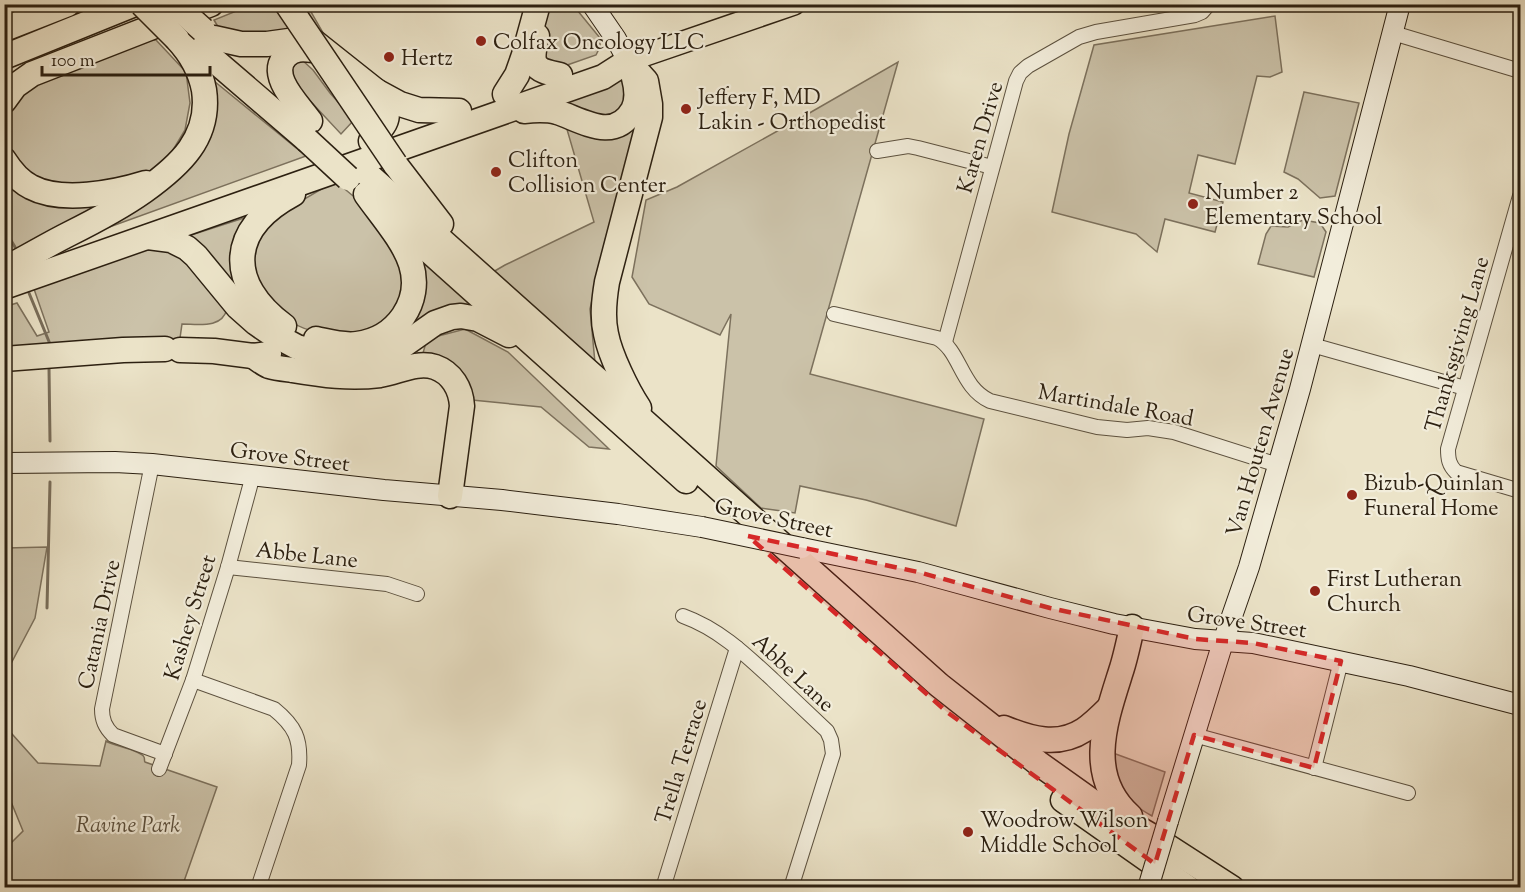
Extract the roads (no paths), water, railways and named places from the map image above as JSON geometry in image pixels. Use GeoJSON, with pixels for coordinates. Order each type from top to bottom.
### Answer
{"type":"FeatureCollection","features":[{"type":"Feature","properties":{"kind":"highway"},"geometry":{"type":"LineString","coordinates":[[4,16],[36,4]]}},
{"type":"Feature","properties":{"kind":"highway"},"geometry":{"type":"LineString","coordinates":[[4,29],[68,4]]}},
{"type":"Feature","properties":{"kind":"highway"},"geometry":{"type":"LineString","coordinates":[[4,57],[135,4]]}},
{"type":"Feature","properties":{"kind":"highway"},"geometry":{"type":"LineString","coordinates":[[142,4],[195,36],[241,44],[313,41],[376,91],[406,106],[419,110],[467,116],[543,110],[555,111],[598,127],[617,125],[632,112],[637,98],[636,84],[628,61]]}},
{"type":"Feature","properties":{"kind":"highway"},"geometry":{"type":"LineString","coordinates":[[149,4],[195,36],[313,132]]}},
{"type":"Feature","properties":{"kind":"highway"},"geometry":{"type":"LineString","coordinates":[[174,4],[195,36]]}},
{"type":"Feature","properties":{"kind":"highway"},"geometry":{"type":"LineString","coordinates":[[4,101],[15,86],[32,74],[211,4]]}},
{"type":"Feature","properties":{"kind":"highway"},"geometry":{"type":"LineString","coordinates":[[287,4],[426,206],[527,315]]}},
{"type":"Feature","properties":{"kind":"highway"},"geometry":{"type":"LineString","coordinates":[[505,94],[517,75],[538,4]]}},
{"type":"Feature","properties":{"kind":"highway"},"geometry":{"type":"LineString","coordinates":[[545,4],[533,58],[542,72],[560,75]]}},
{"type":"Feature","properties":{"kind":"highway"},"geometry":{"type":"LineString","coordinates":[[4,270],[117,209],[162,178],[182,160],[201,129],[204,118],[204,93],[199,71],[188,51],[195,36]]}},
{"type":"Feature","properties":{"kind":"highway"},"geometry":{"type":"LineString","coordinates":[[327,52],[298,49],[289,54],[280,66],[281,81],[313,132],[354,179],[402,245],[410,261],[413,289],[409,308],[390,331],[365,343],[332,343],[295,332],[275,319],[259,303],[244,277],[244,248],[250,232],[260,218],[284,198],[354,179]]}},
{"type":"Feature","properties":{"kind":"highway"},"geometry":{"type":"LineString","coordinates":[[4,287],[146,237],[354,179],[505,94],[597,63],[628,61]]}},
{"type":"Feature","properties":{"kind":"highway"},"geometry":{"type":"LineString","coordinates":[[4,270],[371,141],[603,78],[628,61]]}},
{"type":"Feature","properties":{"kind":"highway"},"geometry":{"type":"LineString","coordinates":[[628,61],[646,81],[650,117],[603,304],[606,334],[617,365],[633,400],[651,428]]}},
{"type":"Feature","properties":{"kind":"highway"},"geometry":{"type":"LineString","coordinates":[[371,141],[387,119],[387,109],[376,91]]}},
{"type":"Feature","properties":{"kind":"highway"},"geometry":{"type":"LineString","coordinates":[[4,160],[23,182],[39,190],[57,194],[112,192],[162,178]]}},
{"type":"Feature","properties":{"kind":"highway"},"geometry":{"type":"LineString","coordinates":[[354,179],[527,315],[939,686],[981,720],[1090,800],[1160,829]]}},
{"type":"Feature","properties":{"kind":"highway"},"geometry":{"type":"LineString","coordinates":[[354,179],[566,374],[947,712],[1046,788],[1188,888]]}},
{"type":"Feature","properties":{"kind":"highway"},"geometry":{"type":"LineString","coordinates":[[146,237],[171,240],[187,248],[238,307],[269,332],[297,347],[349,362]]}},
{"type":"Feature","properties":{"kind":"highway"},"geometry":{"type":"LineString","coordinates":[[4,359],[113,350],[172,349],[253,356],[276,353],[349,362],[372,360],[399,350],[435,323],[461,316],[478,319],[513,338],[566,374]]}},
{"type":"Feature","properties":{"kind":"highway"},"geometry":{"type":"LineString","coordinates":[[253,356],[270,366],[328,376],[378,375],[420,365],[442,370],[458,386],[462,406],[450,496]]}},
{"type":"Feature","properties":{"kind":"highway"},"geometry":{"type":"LineString","coordinates":[[1132,627],[1109,708],[1102,748],[1106,782],[1115,801],[1122,809],[1160,829],[1232,888]]}},
{"type":"Feature","properties":{"kind":"highway"},"geometry":{"type":"LineString","coordinates":[[981,720],[1024,736],[1046,741],[1062,740],[1087,729],[1109,708]]}},
{"type":"Feature","properties":{"kind":"main road"},"geometry":{"type":"LineString","coordinates":[[628,61],[794,4]]}},
{"type":"Feature","properties":{"kind":"street"},"geometry":{"type":"LineString","coordinates":[[592,4],[628,61]]}},
{"type":"Feature","properties":{"kind":"street","name":"Karen Drive"},"geometry":{"type":"LineString","coordinates":[[945,342],[1020,72],[1079,37],[1195,15],[1202,12],[1209,4]]}},
{"type":"Feature","properties":{"kind":"street","name":"Van Houten Avenue"},"geometry":{"type":"LineString","coordinates":[[1148,888],[1160,829],[1194,735],[1222,642],[1249,567],[1312,345],[1400,4]]}},
{"type":"Feature","properties":{"kind":"street"},"geometry":{"type":"LineString","coordinates":[[1393,33],[1521,71]]}},
{"type":"Feature","properties":{"kind":"street"},"geometry":{"type":"LineString","coordinates":[[878,151],[908,146],[992,167]]}},
{"type":"Feature","properties":{"kind":"street","name":"Thanksgiving Lane"},"geometry":{"type":"LineString","coordinates":[[1521,196],[1448,449],[1450,465],[1456,472],[1521,491]]}},
{"type":"Feature","properties":{"kind":"street"},"geometry":{"type":"LineString","coordinates":[[834,314],[937,338],[945,342]]}},
{"type":"Feature","properties":{"kind":"street","name":"Martindale Road"},"geometry":{"type":"LineString","coordinates":[[945,342],[969,383],[983,398],[990,401],[1097,427],[1126,430],[1148,428],[1174,432],[1278,465]]}},
{"type":"Feature","properties":{"kind":"street"},"geometry":{"type":"LineString","coordinates":[[1312,345],[1465,388]]}},
{"type":"Feature","properties":{"kind":"street","name":"Grove Street"},"geometry":{"type":"LineString","coordinates":[[4,463],[152,464],[332,485],[502,500],[702,527],[918,572],[1050,608],[1132,627],[1195,639],[1253,643],[1409,676],[1521,705]]}},
{"type":"Feature","properties":{"kind":"street","name":"Catania Drive"},"geometry":{"type":"LineString","coordinates":[[152,464],[102,709],[102,719],[113,735],[165,753]]}},
{"type":"Feature","properties":{"kind":"street","name":"Kashey Street"},"geometry":{"type":"LineString","coordinates":[[159,769],[192,680],[254,475]]}},
{"type":"Feature","properties":{"kind":"street","name":"Abbe Lane"},"geometry":{"type":"LineString","coordinates":[[228,567],[387,584],[417,594]]}},
{"type":"Feature","properties":{"kind":"street","name":"Abbe Lane"},"geometry":{"type":"LineString","coordinates":[[683,616],[714,631],[737,648],[827,731],[831,740],[833,754],[791,888]]}},
{"type":"Feature","properties":{"kind":"street","name":"Trella Terrace"},"geometry":{"type":"LineString","coordinates":[[663,888],[737,648]]}},
{"type":"Feature","properties":{"kind":"street"},"geometry":{"type":"LineString","coordinates":[[1314,768],[1341,661]]}},
{"type":"Feature","properties":{"kind":"street"},"geometry":{"type":"LineString","coordinates":[[192,680],[274,709],[285,717],[297,737],[300,751],[299,765],[258,888]]}},
{"type":"Feature","properties":{"kind":"street"},"geometry":{"type":"LineString","coordinates":[[1194,735],[1408,793]]}},
{"type":"Feature","properties":{"kind":"waterway"},"geometry":{"type":"LineString","coordinates":[[4,229],[15,247]]}},
{"type":"Feature","properties":{"kind":"waterway"},"geometry":{"type":"LineString","coordinates":[[29,293],[50,344]]}},
{"type":"Feature","properties":{"kind":"waterway"},"geometry":{"type":"LineString","coordinates":[[49,368],[50,441]]}},
{"type":"Feature","properties":{"kind":"waterway"},"geometry":{"type":"LineString","coordinates":[[47,608],[50,482]]}},
{"type":"Feature","properties":{"kind":"place","name":"Colfax Oncology LLC"},"geometry":{"type":"Point","coordinates":[481,41]}},
{"type":"Feature","properties":{"kind":"place","name":"Hertz"},"geometry":{"type":"Point","coordinates":[389,57]}},
{"type":"Feature","properties":{"kind":"place","name":"Jeffery F, MD Lakin - Orthopedist"},"geometry":{"type":"Point","coordinates":[686,109]}},
{"type":"Feature","properties":{"kind":"place","name":"Clifton Collision Center"},"geometry":{"type":"Point","coordinates":[496,172]}},
{"type":"Feature","properties":{"kind":"place","name":"Number 2 Elementary School"},"geometry":{"type":"Point","coordinates":[1193,204]}},
{"type":"Feature","properties":{"kind":"place","name":"Bizub-Quinlan Funeral Home"},"geometry":{"type":"Point","coordinates":[1352,495]}},
{"type":"Feature","properties":{"kind":"place","name":"First Lutheran Church"},"geometry":{"type":"Point","coordinates":[1315,591]}},
{"type":"Feature","properties":{"kind":"place","name":"Woodrow Wilson Middle School"},"geometry":{"type":"Point","coordinates":[968,832]}},
{"type":"Feature","properties":{"kind":"park label","name":"Ravine Park"},"geometry":{"type":"Point","coordinates":[128,824]}}]}
